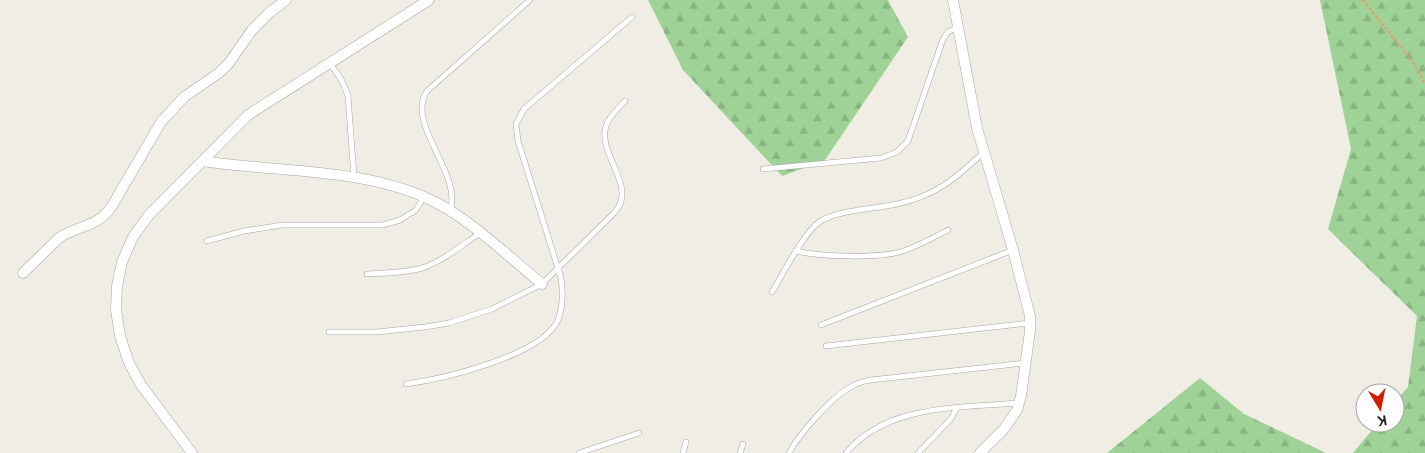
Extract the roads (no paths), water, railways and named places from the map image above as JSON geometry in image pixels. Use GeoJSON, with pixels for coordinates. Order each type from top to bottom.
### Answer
{"type":"FeatureCollection","features":[{"type":"Feature","properties":{"kind":"street"},"geometry":{"type":"LineString","coordinates":[[23,273],[60,237],[68,232],[94,223],[105,215],[169,112],[184,97],[219,73],[229,63],[252,30],[286,0]]}},
{"type":"Feature","properties":{"kind":"street"},"geometry":{"type":"LineString","coordinates":[[192,453],[134,374],[126,356],[120,336],[116,298],[122,262],[127,249],[140,225],[149,214],[248,115],[429,0]]}},
{"type":"Feature","properties":{"kind":"street"},"geometry":{"type":"LineString","coordinates":[[953,0],[972,104],[1029,306],[1030,322],[1026,363],[1019,403],[1009,423],[980,453]]}},
{"type":"Feature","properties":{"kind":"street"},"geometry":{"type":"LineString","coordinates":[[202,161],[354,177],[388,184],[424,197],[450,210],[542,284]]}},
{"type":"Feature","properties":{"kind":"lane"},"geometry":{"type":"LineString","coordinates":[[450,210],[452,193],[422,115],[423,99],[427,91],[530,0]]}},
{"type":"Feature","properties":{"kind":"lane"},"geometry":{"type":"LineString","coordinates":[[406,384],[438,379],[463,372],[522,350],[537,343],[558,320],[562,299],[559,268],[516,135],[518,119],[524,109],[632,17]]}},
{"type":"Feature","properties":{"kind":"lane"},"geometry":{"type":"LineString","coordinates":[[763,169],[881,158],[897,152],[908,141],[943,39],[948,32],[958,27]]}},
{"type":"Feature","properties":{"kind":"lane"},"geometry":{"type":"LineString","coordinates":[[329,63],[342,80],[348,96],[354,177]]}},
{"type":"Feature","properties":{"kind":"lane"},"geometry":{"type":"LineString","coordinates":[[328,332],[400,330],[449,322],[492,309],[542,284],[614,213],[620,204],[622,190],[606,146],[605,135],[608,121],[625,101]]}},
{"type":"Feature","properties":{"kind":"lane"},"geometry":{"type":"LineString","coordinates":[[772,292],[812,228],[824,219],[836,215],[898,204],[926,195],[956,179],[984,151]]}},
{"type":"Feature","properties":{"kind":"lane"},"geometry":{"type":"LineString","coordinates":[[207,241],[244,231],[282,225],[383,225],[408,216],[416,210],[424,197]]}},
{"type":"Feature","properties":{"kind":"lane"},"geometry":{"type":"LineString","coordinates":[[797,251],[824,256],[886,255],[906,250],[948,230]]}},
{"type":"Feature","properties":{"kind":"lane"},"geometry":{"type":"LineString","coordinates":[[367,274],[408,271],[424,267],[443,258],[480,233]]}},
{"type":"Feature","properties":{"kind":"lane"},"geometry":{"type":"LineString","coordinates":[[821,325],[1013,250]]}},
{"type":"Feature","properties":{"kind":"lane"},"geometry":{"type":"LineString","coordinates":[[826,346],[1030,322]]}},
{"type":"Feature","properties":{"kind":"lane"},"geometry":{"type":"LineString","coordinates":[[789,453],[801,434],[839,396],[857,384],[871,380],[1026,363]]}},
{"type":"Feature","properties":{"kind":"lane"},"geometry":{"type":"LineString","coordinates":[[846,453],[870,431],[889,421],[908,415],[957,408],[1019,403]]}},
{"type":"Feature","properties":{"kind":"lane"},"geometry":{"type":"LineString","coordinates":[[918,453],[950,420],[957,408]]}},
{"type":"Feature","properties":{"kind":"lane"},"geometry":{"type":"LineString","coordinates":[[580,453],[639,433]]}},
{"type":"Feature","properties":{"kind":"lane"},"geometry":{"type":"LineString","coordinates":[[684,453],[686,442]]}},
{"type":"Feature","properties":{"kind":"lane"},"geometry":{"type":"LineString","coordinates":[[740,453],[743,444]]}}]}
